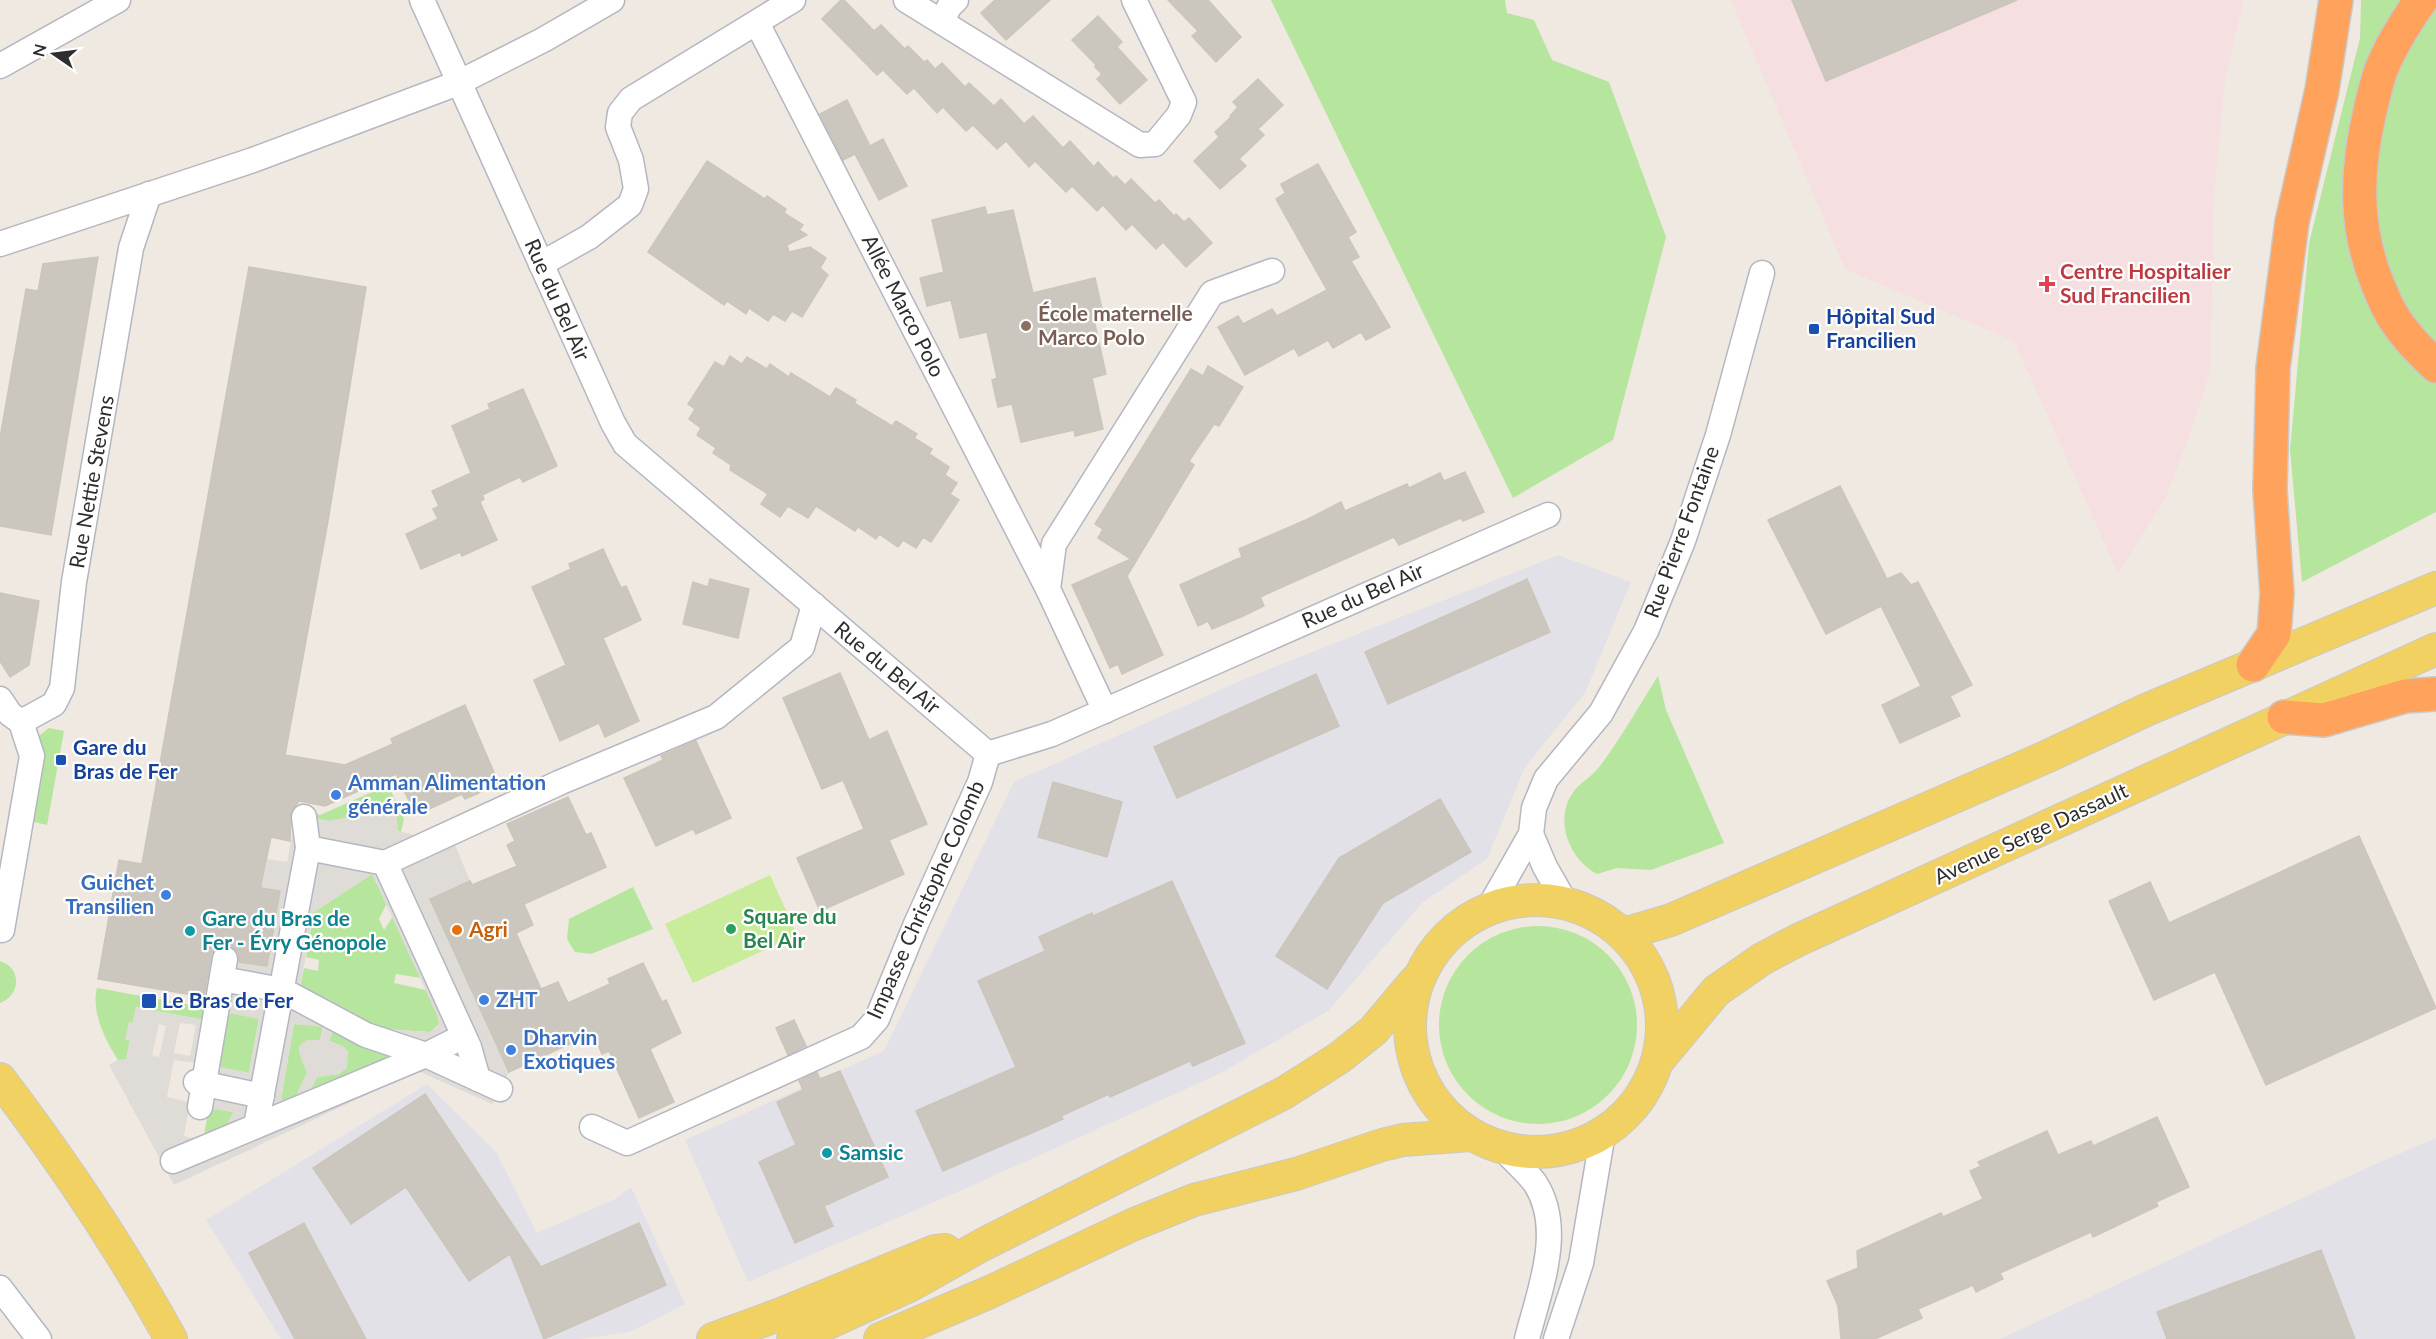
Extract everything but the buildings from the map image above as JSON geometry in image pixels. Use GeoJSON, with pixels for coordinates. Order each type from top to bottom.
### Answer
{"type":"FeatureCollection","features":[{"type":"Feature","properties":{"kind":"highway"},"geometry":{"type":"LineString","coordinates":[[2253,664],[2274,634],[2277,594],[2270,490],[2273,368],[2292,222],[2322,90],[2336,0]]}},
{"type":"Feature","properties":{"kind":"highway"},"geometry":{"type":"LineString","coordinates":[[2421,0],[2394,40],[2375,89],[2364,133],[2358,208],[2369,263],[2393,317],[2421,352],[2436,366]]}},
{"type":"Feature","properties":{"kind":"highway"},"geometry":{"type":"LineString","coordinates":[[2284,717],[2324,720],[2405,696],[2436,694]]}},
{"type":"Feature","properties":{"kind":"main road"},"geometry":{"type":"LineString","coordinates":[[1623,934],[1671,920],[2046,757],[2146,710],[2436,588]]}},
{"type":"Feature","properties":{"kind":"main road","name":"Avenue Serge Dassault"},"geometry":{"type":"LineString","coordinates":[[1657,1062],[1716,990],[1762,959],[1798,939],[2436,649]]}},
{"type":"Feature","properties":{"kind":"main road"},"geometry":{"type":"LineString","coordinates":[[793,1339],[911,1285],[982,1245],[1284,1093],[1339,1058],[1373,1031],[1419,977],[1433,954],[1457,927],[1490,906],[1525,899],[1564,902],[1595,914],[1623,934],[1644,958],[1658,996],[1662,1028],[1657,1062],[1646,1088],[1628,1114],[1604,1133],[1572,1147],[1536,1153],[1503,1149],[1470,1136],[1440,1111],[1421,1080],[1412,1045],[1410,1011],[1419,977]]}},
{"type":"Feature","properties":{"kind":"main road"},"geometry":{"type":"LineString","coordinates":[[0,1079],[87,1198],[146,1293],[171,1339]]}},
{"type":"Feature","properties":{"kind":"main road"},"geometry":{"type":"LineString","coordinates":[[880,1339],[990,1292],[1132,1225],[1194,1200],[1296,1174],[1403,1140],[1470,1136]]}},
{"type":"Feature","properties":{"kind":"main road"},"geometry":{"type":"LineString","coordinates":[[713,1339],[782,1314],[935,1251],[982,1245]]}},
{"type":"Feature","properties":{"kind":"main road"},"geometry":{"type":"LineString","coordinates":[[934,1339],[965,1322],[990,1292]]}},
{"type":"Feature","properties":{"kind":"street"},"geometry":{"type":"LineString","coordinates":[[0,66],[118,0]]}},
{"type":"Feature","properties":{"kind":"street","name":"Rue du Bel Air"},"geometry":{"type":"LineString","coordinates":[[422,0],[613,423],[625,444],[988,754],[1052,734],[1548,515]]}},
{"type":"Feature","properties":{"kind":"street"},"geometry":{"type":"LineString","coordinates":[[0,244],[254,160],[458,83],[543,40],[612,0]]}},
{"type":"Feature","properties":{"kind":"street"},"geometry":{"type":"LineString","coordinates":[[541,264],[589,237],[630,205],[636,189],[631,160],[618,127],[620,113],[631,99],[793,0]]}},
{"type":"Feature","properties":{"kind":"street"},"geometry":{"type":"LineString","coordinates":[[906,0],[1140,145],[1155,144],[1179,115],[1184,102],[1134,0]]}},
{"type":"Feature","properties":{"kind":"street"},"geometry":{"type":"LineString","coordinates":[[942,22],[949,7],[956,0]]}},
{"type":"Feature","properties":{"kind":"street","name":"Allée Marco Polo"},"geometry":{"type":"LineString","coordinates":[[757,24],[1048,589],[1105,711]]}},
{"type":"Feature","properties":{"kind":"street","name":"Rue Nettie Stevens"},"geometry":{"type":"LineString","coordinates":[[21,722],[54,704],[62,688],[74,582],[131,248],[149,194]]}},
{"type":"Feature","properties":{"kind":"street"},"geometry":{"type":"LineString","coordinates":[[1048,589],[1054,544],[1212,293],[1272,271]]}},
{"type":"Feature","properties":{"kind":"street","name":"Rue Pierre Fontaine"},"geometry":{"type":"LineString","coordinates":[[1490,906],[1532,834],[1534,808],[1546,778],[1601,713],[1646,631],[1683,540],[1718,435],[1762,273]]}},
{"type":"Feature","properties":{"kind":"street"},"geometry":{"type":"LineString","coordinates":[[308,848],[385,863],[561,782],[716,717],[802,646],[814,605]]}},
{"type":"Feature","properties":{"kind":"street"},"geometry":{"type":"LineString","coordinates":[[0,699],[10,714],[21,722],[32,756],[2,930]]}},
{"type":"Feature","properties":{"kind":"street","name":"Impasse Christophe Colomb"},"geometry":{"type":"LineString","coordinates":[[592,1127],[627,1143],[861,1037],[878,1019],[916,924],[980,782],[988,754]]}},
{"type":"Feature","properties":{"kind":"street"},"geometry":{"type":"LineString","coordinates":[[256,1126],[308,848],[303,817]]}},
{"type":"Feature","properties":{"kind":"street","name":"Rue Pierre Fontaine"},"geometry":{"type":"LineString","coordinates":[[1532,834],[1545,867],[1564,902]]}},
{"type":"Feature","properties":{"kind":"street"},"geometry":{"type":"LineString","coordinates":[[385,863],[464,1036],[478,1079]]}},
{"type":"Feature","properties":{"kind":"street"},"geometry":{"type":"LineString","coordinates":[[262,1096],[200,1091],[223,969],[282,990],[366,1035],[426,1055],[500,1089]]}},
{"type":"Feature","properties":{"kind":"street"},"geometry":{"type":"LineString","coordinates":[[173,1161],[426,1055],[464,1036]]}},
{"type":"Feature","properties":{"kind":"street"},"geometry":{"type":"LineString","coordinates":[[1556,1339],[1581,1263],[1604,1133]]}},
{"type":"Feature","properties":{"kind":"street"},"geometry":{"type":"LineString","coordinates":[[1503,1149],[1534,1183],[1548,1218],[1548,1248],[1527,1339]]}},
{"type":"Feature","properties":{"kind":"street"},"geometry":{"type":"LineString","coordinates":[[0,1288],[39,1339]]}},
{"type":"Feature","properties":{"kind":"shaded area","name":"Centre Hospitalier Sud Francilien"},"geometry":{"type":"Polygon","coordinates":[[[1731,0],[2244,0],[2225,80],[2214,196],[2210,372],[2190,434],[2165,499],[2118,573],[2014,341],[1845,269],[1731,0]]]}},
{"type":"Feature","properties":{"kind":"shaded area"},"geometry":{"type":"Polygon","coordinates":[[[1558,555],[1631,582],[1585,693],[1525,767],[1487,859],[1423,902],[1328,1011],[1219,1074],[960,1191],[748,1282],[685,1140],[884,1051],[1014,782],[1249,677],[1558,555]]]}},
{"type":"Feature","properties":{"kind":"shaded area"},"geometry":{"type":"Polygon","coordinates":[[[366,802],[386,806],[397,818],[398,831],[418,836],[446,823],[470,881],[430,900],[483,1016],[488,1014],[497,1034],[492,1037],[509,1072],[492,1104],[418,1071],[174,1185],[109,1065],[126,1059],[130,1041],[125,1039],[129,1022],[133,1023],[136,1007],[204,1020],[196,1063],[174,1060],[167,1097],[190,1102],[184,1136],[203,1140],[226,1127],[233,1112],[192,1106],[218,958],[267,966],[280,891],[261,888],[268,859],[287,862],[296,815],[329,821],[350,817],[357,805],[366,802]],[[372,874],[314,912],[299,992],[369,1028],[430,1032],[439,1025],[438,1017],[372,874]],[[228,1013],[219,1067],[249,1073],[259,1019],[228,1013]],[[180,1023],[174,1053],[190,1056],[196,1025],[180,1023]],[[159,1024],[152,1055],[159,1057],[166,1026],[159,1024]],[[294,1024],[281,1099],[284,1103],[292,1104],[307,1073],[299,1046],[307,1040],[320,1040],[323,1027],[294,1024]],[[333,1030],[329,1041],[343,1046],[348,1051],[347,1068],[339,1074],[317,1077],[307,1096],[395,1059],[333,1030]]]}},
{"type":"Feature","properties":{"kind":"shaded area"},"geometry":{"type":"Polygon","coordinates":[[[427,1084],[496,1152],[537,1233],[615,1199],[631,1187],[685,1304],[630,1332],[580,1339],[281,1339],[206,1220],[427,1084]]]}},
{"type":"Feature","properties":{"kind":"shaded area"},"geometry":{"type":"Polygon","coordinates":[[[2436,1138],[2436,1339],[2000,1339],[2371,1166],[2436,1138]]]}},
{"type":"Feature","properties":{"kind":"green space"},"geometry":{"type":"Polygon","coordinates":[[[1271,0],[1505,0],[1507,13],[1534,20],[1552,60],[1609,82],[1666,237],[1613,440],[1513,498],[1271,0]]]}},
{"type":"Feature","properties":{"kind":"green space"},"geometry":{"type":"Polygon","coordinates":[[[2361,0],[2436,0],[2436,512],[2302,582],[2290,450],[2309,243],[2360,38],[2361,0]]]}},
{"type":"Feature","properties":{"kind":"green space"},"geometry":{"type":"Polygon","coordinates":[[[1658,676],[1666,710],[1724,843],[1651,870],[1617,868],[1597,874],[1579,859],[1567,837],[1565,814],[1568,802],[1574,791],[1597,770],[1608,755],[1658,676]]]}},
{"type":"Feature","properties":{"kind":"green space"},"geometry":{"type":"Polygon","coordinates":[[[49,728],[64,731],[47,825],[30,821],[36,738],[49,728]]]}},
{"type":"Feature","properties":{"kind":"green space"},"geometry":{"type":"Polygon","coordinates":[[[388,785],[404,819],[401,832],[354,809],[350,817],[329,821],[307,817],[308,812],[320,815],[388,785]]]}},
{"type":"Feature","properties":{"kind":"green space"},"geometry":{"type":"Polygon","coordinates":[[[372,874],[387,903],[379,919],[384,930],[393,916],[421,978],[396,974],[394,983],[426,990],[439,1024],[430,1032],[369,1028],[299,992],[304,968],[318,971],[319,960],[306,957],[314,912],[372,874]]]}},
{"type":"Feature","properties":{"kind":"green space","name":"Square du Bel Air"},"geometry":{"type":"Polygon","coordinates":[[[770,875],[797,935],[693,983],[665,924],[770,875]]]}},
{"type":"Feature","properties":{"kind":"green space"},"geometry":{"type":"Polygon","coordinates":[[[633,887],[653,929],[591,954],[575,952],[567,939],[569,919],[633,887]]]}},
{"type":"Feature","properties":{"kind":"green space"},"geometry":{"type":"Polygon","coordinates":[[[1538,926],[1557,928],[1576,934],[1593,943],[1608,955],[1620,970],[1629,987],[1635,1006],[1637,1025],[1635,1044],[1629,1063],[1620,1080],[1608,1095],[1593,1107],[1576,1116],[1557,1122],[1538,1124],[1519,1122],[1500,1116],[1483,1107],[1468,1095],[1456,1080],[1447,1063],[1441,1044],[1439,1025],[1441,1006],[1447,987],[1456,970],[1468,955],[1483,943],[1500,934],[1519,928],[1538,926]]]}},
{"type":"Feature","properties":{"kind":"green space"},"geometry":{"type":"Polygon","coordinates":[[[0,961],[12,969],[16,982],[12,994],[0,1003],[0,961]]]}},
{"type":"Feature","properties":{"kind":"green space"},"geometry":{"type":"Polygon","coordinates":[[[97,988],[207,1008],[204,1020],[136,1007],[133,1023],[129,1022],[126,1040],[130,1040],[126,1060],[118,1060],[108,1044],[98,1016],[97,988]]]}},
{"type":"Feature","properties":{"kind":"green space"},"geometry":{"type":"Polygon","coordinates":[[[228,1013],[259,1018],[249,1073],[219,1067],[228,1013]]]}},
{"type":"Feature","properties":{"kind":"green space"},"geometry":{"type":"Polygon","coordinates":[[[294,1024],[323,1026],[320,1040],[299,1052],[307,1073],[292,1104],[283,1103],[281,1099],[294,1024]]]}},
{"type":"Feature","properties":{"kind":"green space"},"geometry":{"type":"Polygon","coordinates":[[[333,1030],[396,1059],[307,1097],[317,1077],[339,1074],[342,1046],[329,1041],[333,1030]]]}},
{"type":"Feature","properties":{"kind":"green space"},"geometry":{"type":"Polygon","coordinates":[[[209,1108],[234,1112],[226,1127],[203,1140],[209,1108]]]}},
{"type":"Feature","properties":{"kind":"place","name":"Centre Hospitalier Sud Francilien"},"geometry":{"type":"Point","coordinates":[2047,284]}},
{"type":"Feature","properties":{"kind":"place","name":"École maternelle Marco Polo"},"geometry":{"type":"Point","coordinates":[1026,326]}},
{"type":"Feature","properties":{"kind":"place","name":"Hôpital Sud Francilien"},"geometry":{"type":"Point","coordinates":[1814,329]}},
{"type":"Feature","properties":{"kind":"place","name":"Gare du Bras de Fer"},"geometry":{"type":"Point","coordinates":[61,760]}},
{"type":"Feature","properties":{"kind":"place","name":"Amman Alimentation générale"},"geometry":{"type":"Point","coordinates":[336,795]}},
{"type":"Feature","properties":{"kind":"place","name":"Guichet Transilien"},"geometry":{"type":"Point","coordinates":[166,895]}},
{"type":"Feature","properties":{"kind":"place","name":"Square du Bel Air"},"geometry":{"type":"Point","coordinates":[731,929]}},
{"type":"Feature","properties":{"kind":"place","name":"Agri"},"geometry":{"type":"Point","coordinates":[457,930]}},
{"type":"Feature","properties":{"kind":"place","name":"Gare du Bras de Fer - Évry Génopole"},"geometry":{"type":"Point","coordinates":[190,931]}},
{"type":"Feature","properties":{"kind":"place","name":"ZHT"},"geometry":{"type":"Point","coordinates":[484,1000]}},
{"type":"Feature","properties":{"kind":"place","name":"Le Bras de Fer"},"geometry":{"type":"Point","coordinates":[149,1001]}},
{"type":"Feature","properties":{"kind":"place","name":"Dharvin Exotiques"},"geometry":{"type":"Point","coordinates":[511,1050]}},
{"type":"Feature","properties":{"kind":"place","name":"Samsic"},"geometry":{"type":"Point","coordinates":[827,1153]}}]}
